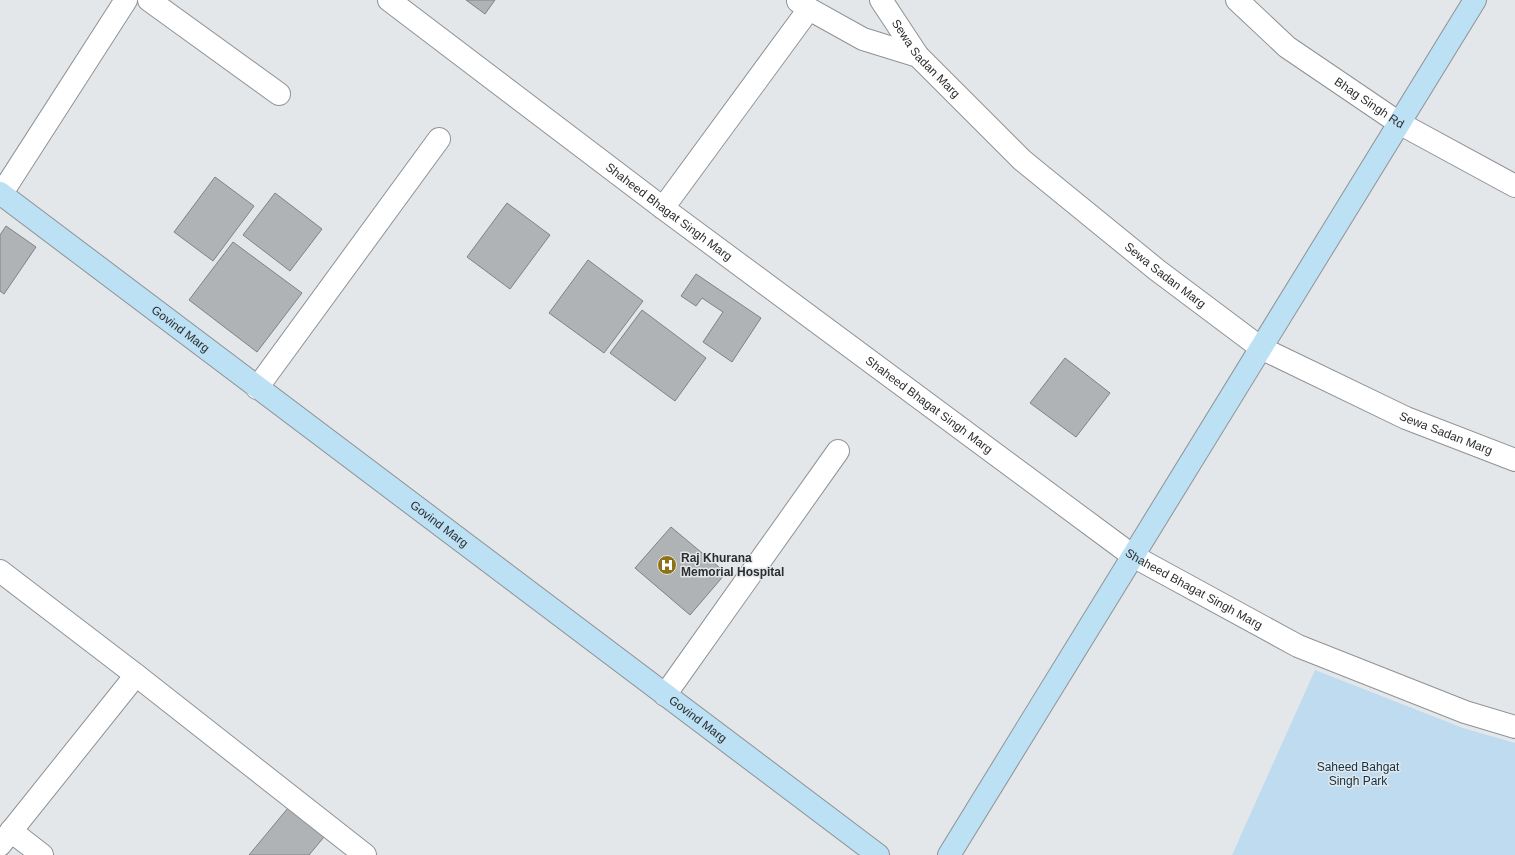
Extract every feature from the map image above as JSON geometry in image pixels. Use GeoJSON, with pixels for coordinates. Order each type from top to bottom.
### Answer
{"type":"FeatureCollection","features":[{"type":"Feature","properties":{"kind":"street"},"geometry":{"type":"LineString","coordinates":[[0,194],[126,0]]}},
{"type":"Feature","properties":{"kind":"street"},"geometry":{"type":"LineString","coordinates":[[149,0],[279,94]]}},
{"type":"Feature","properties":{"kind":"street","name":"Shaheed Bhagat Singh Marg"},"geometry":{"type":"LineString","coordinates":[[389,0],[662,208],[1133,556],[1298,646],[1465,712],[1515,727]]}},
{"type":"Feature","properties":{"kind":"street","name":"Sewa Sadan Marg"},"geometry":{"type":"LineString","coordinates":[[880,0],[918,56],[1022,160],[1157,270],[1261,348],[1406,418],[1515,460]]}},
{"type":"Feature","properties":{"kind":"street","name":"Bhag Singh Rd"},"geometry":{"type":"LineString","coordinates":[[1237,0],[1287,47],[1399,123],[1515,186]]}},
{"type":"Feature","properties":{"kind":"street"},"geometry":{"type":"LineString","coordinates":[[949,855],[1475,0]]}},
{"type":"Feature","properties":{"kind":"street"},"geometry":{"type":"LineString","coordinates":[[662,208],[803,5],[863,40],[918,56]]}},
{"type":"Feature","properties":{"kind":"street"},"geometry":{"type":"LineString","coordinates":[[257,388],[439,138]]}},
{"type":"Feature","properties":{"kind":"street","name":"Govind Marg"},"geometry":{"type":"LineString","coordinates":[[0,194],[878,855]]}},
{"type":"Feature","properties":{"kind":"street"},"geometry":{"type":"LineString","coordinates":[[665,695],[838,451]]}},
{"type":"Feature","properties":{"kind":"street"},"geometry":{"type":"LineString","coordinates":[[0,571],[136,675],[365,855]]}},
{"type":"Feature","properties":{"kind":"street"},"geometry":{"type":"LineString","coordinates":[[42,855],[6,838],[136,675]]}},
{"type":"Feature","properties":{"kind":"green space","name":"Saheed Bahgat Singh Park"},"geometry":{"type":"Polygon","coordinates":[[[1315,670],[1463,728],[1515,743],[1515,855],[1232,855],[1315,670]]]}},
{"type":"Feature","properties":{"kind":"building"},"geometry":{"type":"Polygon","coordinates":[[[466,0],[495,0],[485,14],[466,0]]]}},
{"type":"Feature","properties":{"kind":"building"},"geometry":{"type":"Polygon","coordinates":[[[215,177],[254,206],[213,261],[174,232],[215,177]]]}},
{"type":"Feature","properties":{"kind":"building"},"geometry":{"type":"Polygon","coordinates":[[[275,193],[322,229],[290,271],[243,235],[275,193]]]}},
{"type":"Feature","properties":{"kind":"building"},"geometry":{"type":"Polygon","coordinates":[[[507,203],[550,235],[510,289],[467,257],[507,203]]]}},
{"type":"Feature","properties":{"kind":"building"},"geometry":{"type":"Polygon","coordinates":[[[6,226],[36,247],[4,294],[0,291],[0,235],[6,226]]]}},
{"type":"Feature","properties":{"kind":"building"},"geometry":{"type":"Polygon","coordinates":[[[233,242],[302,293],[257,352],[189,300],[233,242]]]}},
{"type":"Feature","properties":{"kind":"building"},"geometry":{"type":"Polygon","coordinates":[[[588,260],[643,301],[604,353],[549,313],[588,260]]]}},
{"type":"Feature","properties":{"kind":"building"},"geometry":{"type":"Polygon","coordinates":[[[696,274],[761,318],[732,362],[703,342],[723,312],[702,298],[696,306],[681,296],[696,274]]]}},
{"type":"Feature","properties":{"kind":"building"},"geometry":{"type":"Polygon","coordinates":[[[642,310],[706,358],[675,401],[610,353],[642,310]]]}},
{"type":"Feature","properties":{"kind":"building"},"geometry":{"type":"Polygon","coordinates":[[[1065,358],[1110,393],[1076,437],[1030,403],[1065,358]]]}},
{"type":"Feature","properties":{"kind":"building"},"geometry":{"type":"Polygon","coordinates":[[[671,527],[726,573],[690,615],[635,568],[671,527]]]}},
{"type":"Feature","properties":{"kind":"building"},"geometry":{"type":"Polygon","coordinates":[[[288,808],[324,837],[309,855],[249,855],[288,808]]]}},
{"type":"Feature","properties":{"kind":"place","name":"Raj Khurana Memorial Hospital"},"geometry":{"type":"Point","coordinates":[667,565]}}]}
